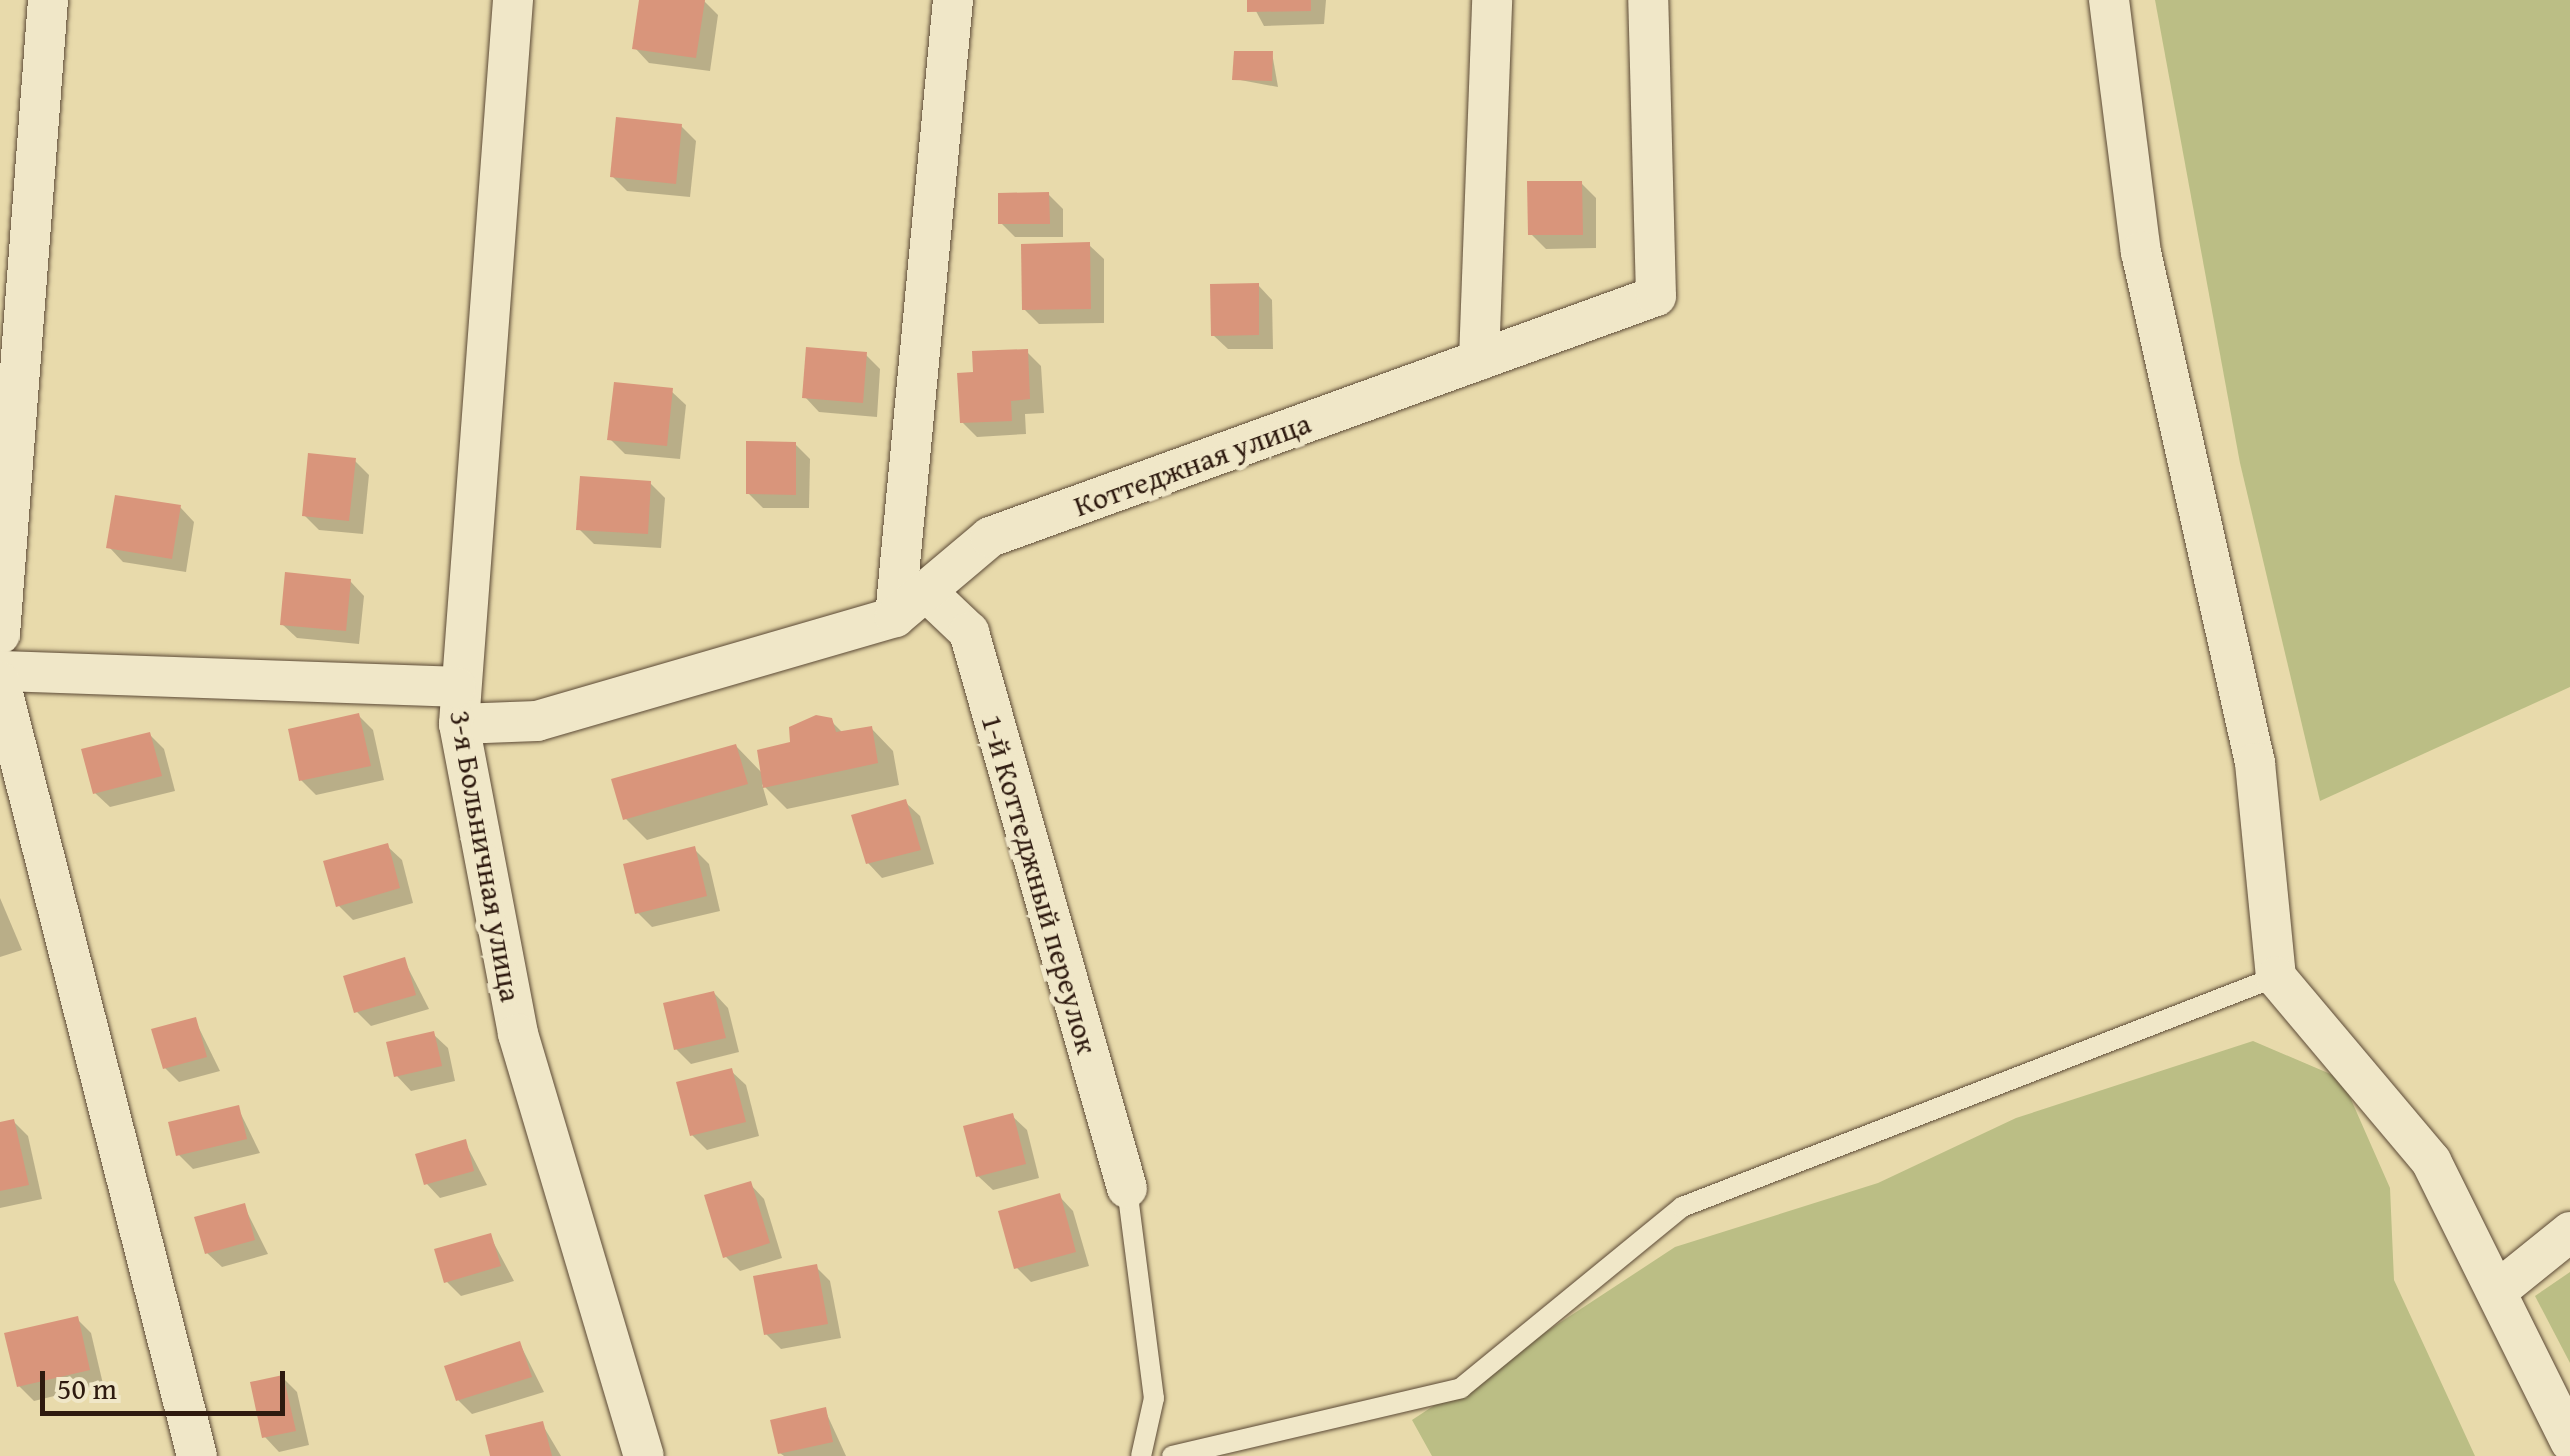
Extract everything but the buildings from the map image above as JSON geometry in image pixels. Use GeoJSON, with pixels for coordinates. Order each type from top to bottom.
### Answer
{"type":"FeatureCollection","features":[{"type":"Feature","properties":{"kind":"street"},"geometry":{"type":"LineString","coordinates":[[0,634],[48,0]]}},
{"type":"Feature","properties":{"kind":"street","name":"3-я Больничная улица"},"geometry":{"type":"LineString","coordinates":[[513,0],[458,705],[518,1034],[644,1456]]}},
{"type":"Feature","properties":{"kind":"street"},"geometry":{"type":"LineString","coordinates":[[895,616],[953,0]]}},
{"type":"Feature","properties":{"kind":"street"},"geometry":{"type":"LineString","coordinates":[[1479,360],[1492,0]]}},
{"type":"Feature","properties":{"kind":"street","name":"Коттеджная улица"},"geometry":{"type":"LineString","coordinates":[[0,671],[458,705],[537,721],[895,616],[930,595],[990,537],[1656,296],[1648,0]]}},
{"type":"Feature","properties":{"kind":"street"},"geometry":{"type":"LineString","coordinates":[[2109,0],[2141,252],[2254,762],[2276,977],[2431,1161],[2570,1441]]}},
{"type":"Feature","properties":{"kind":"street","name":"1-й Коттеджный переулок"},"geometry":{"type":"LineString","coordinates":[[930,595],[969,632],[1127,1188]]}},
{"type":"Feature","properties":{"kind":"street"},"geometry":{"type":"LineString","coordinates":[[0,682],[197,1456]]}},
{"type":"Feature","properties":{"kind":"street"},"geometry":{"type":"LineString","coordinates":[[2496,1290],[2570,1232]]}},
{"type":"Feature","properties":{"kind":"lane"},"geometry":{"type":"LineString","coordinates":[[1172,1456],[1461,1388],[1682,1208],[2276,977]]}},
{"type":"Feature","properties":{"kind":"lane"},"geometry":{"type":"LineString","coordinates":[[1127,1188],[1154,1398],[1140,1456]]}},
{"type":"Feature","properties":{"kind":"green space"},"geometry":{"type":"Polygon","coordinates":[[[2155,0],[2570,0],[2570,687],[2320,801],[2240,463],[2155,0]]]}},
{"type":"Feature","properties":{"kind":"green space"},"geometry":{"type":"Polygon","coordinates":[[[2253,1041],[2342,1079],[2390,1188],[2394,1280],[2475,1456],[1432,1456],[1412,1420],[1675,1247],[1878,1183],[2016,1118],[2253,1041]]]}},
{"type":"Feature","properties":{"kind":"green space"},"geometry":{"type":"Polygon","coordinates":[[[2570,1272],[2570,1363],[2535,1296],[2570,1272]]]}}]}
